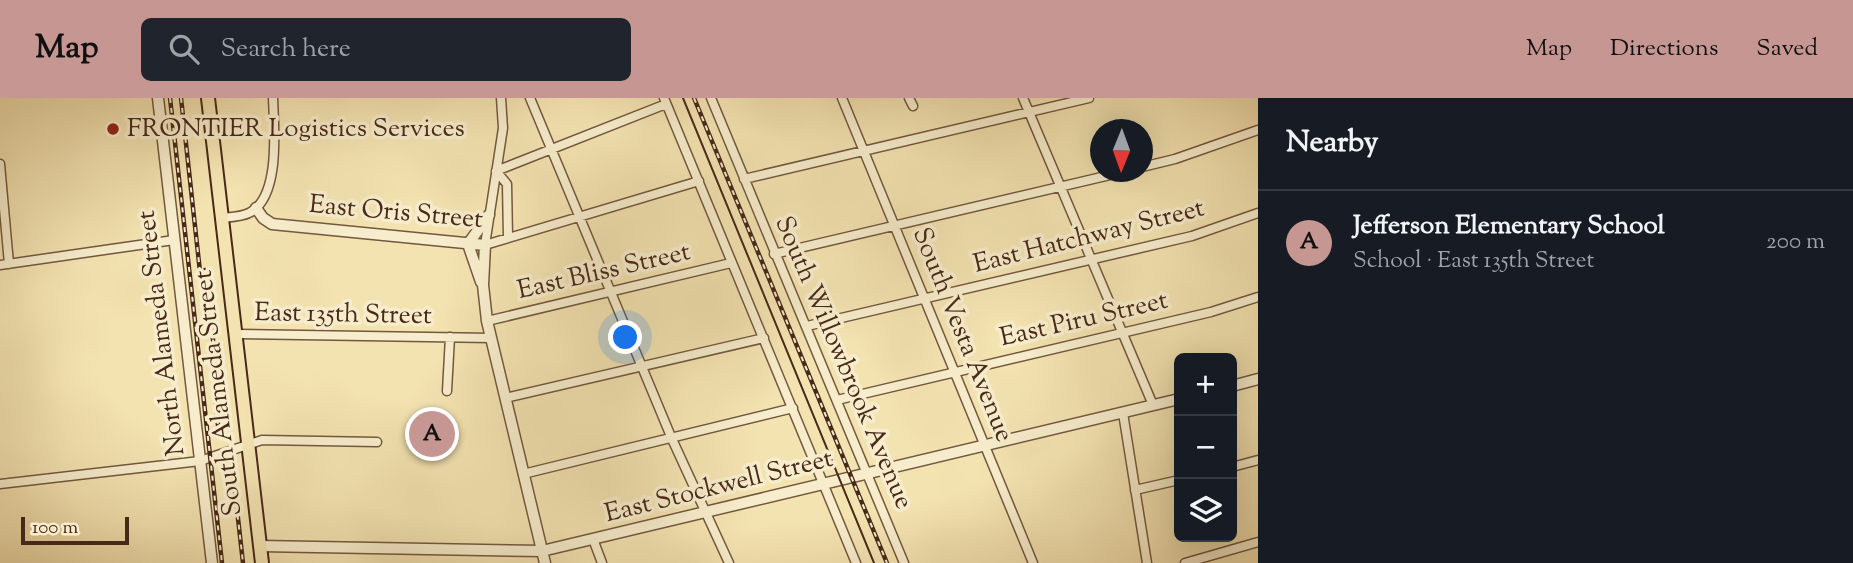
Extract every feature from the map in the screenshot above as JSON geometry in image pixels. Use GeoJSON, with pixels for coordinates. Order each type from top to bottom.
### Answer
{"type":"FeatureCollection","features":[{"type":"Feature","properties":{"kind":"main road"},"geometry":{"type":"LineString","coordinates":[[208,98],[221,218]]}},
{"type":"Feature","properties":{"kind":"main road","name":"South Alameda Street"},"geometry":{"type":"LineString","coordinates":[[221,218],[262,563]]}},
{"type":"Feature","properties":{"kind":"street","name":"North Alameda Street"},"geometry":{"type":"LineString","coordinates":[[158,98],[212,563]]}},
{"type":"Feature","properties":{"kind":"street"},"geometry":{"type":"LineString","coordinates":[[221,218],[248,213],[256,208],[270,181],[273,166],[273,98]]}},
{"type":"Feature","properties":{"kind":"street"},"geometry":{"type":"LineString","coordinates":[[501,98],[503,128],[485,245],[483,285],[487,321],[545,563]]}},
{"type":"Feature","properties":{"kind":"street"},"geometry":{"type":"LineString","coordinates":[[530,98],[644,365],[672,439],[729,563]]}},
{"type":"Feature","properties":{"kind":"street","name":"South Willowbrook Avenue"},"geometry":{"type":"LineString","coordinates":[[711,98],[904,563]]}},
{"type":"Feature","properties":{"kind":"street","name":"South Vesta Avenue"},"geometry":{"type":"LineString","coordinates":[[842,98],[1032,563]]}},
{"type":"Feature","properties":{"kind":"street"},"geometry":{"type":"LineString","coordinates":[[1023,98],[1153,405]]}},
{"type":"Feature","properties":{"kind":"street"},"geometry":{"type":"LineString","coordinates":[[744,179],[1089,98]]}},
{"type":"Feature","properties":{"kind":"street"},"geometry":{"type":"LineString","coordinates":[[496,172],[554,150],[665,101],[856,563]]}},
{"type":"Feature","properties":{"kind":"street"},"geometry":{"type":"LineString","coordinates":[[1153,164],[1258,130]]}},
{"type":"Feature","properties":{"kind":"street"},"geometry":{"type":"LineString","coordinates":[[0,164],[5,265],[174,240]]}},
{"type":"Feature","properties":{"kind":"street"},"geometry":{"type":"LineString","coordinates":[[496,172],[507,184],[508,238]]}},
{"type":"Feature","properties":{"kind":"street"},"geometry":{"type":"LineString","coordinates":[[774,254],[1090,179]]}},
{"type":"Feature","properties":{"kind":"street","name":"East Oris Street"},"geometry":{"type":"LineString","coordinates":[[256,208],[263,218],[272,223],[485,245],[699,181]]}},
{"type":"Feature","properties":{"kind":"street","name":"East Hatchway Street"},"geometry":{"type":"LineString","coordinates":[[807,326],[1192,236],[1258,213]]}},
{"type":"Feature","properties":{"kind":"street"},"geometry":{"type":"LineString","coordinates":[[483,285],[468,244],[489,215]]}},
{"type":"Feature","properties":{"kind":"street","name":"East Bliss Street"},"geometry":{"type":"LineString","coordinates":[[487,321],[731,263]]}},
{"type":"Feature","properties":{"kind":"street","name":"East Piru Street"},"geometry":{"type":"LineString","coordinates":[[837,400],[1258,297]]}},
{"type":"Feature","properties":{"kind":"street","name":"East 135th Street"},"geometry":{"type":"LineString","coordinates":[[236,334],[491,338]]}},
{"type":"Feature","properties":{"kind":"street","name":"East 135th Street"},"geometry":{"type":"LineString","coordinates":[[447,391],[450,337]]}},
{"type":"Feature","properties":{"kind":"street"},"geometry":{"type":"LineString","coordinates":[[505,398],[764,338]]}},
{"type":"Feature","properties":{"kind":"street"},"geometry":{"type":"LineString","coordinates":[[1237,385],[1258,379]]}},
{"type":"Feature","properties":{"kind":"street","name":"East Stockwell Street"},"geometry":{"type":"LineString","coordinates":[[260,546],[542,551],[1174,400]]}},
{"type":"Feature","properties":{"kind":"street"},"geometry":{"type":"LineString","coordinates":[[523,474],[793,408]]}},
{"type":"Feature","properties":{"kind":"street"},"geometry":{"type":"LineString","coordinates":[[1123,413],[1147,563]]}},
{"type":"Feature","properties":{"kind":"street"},"geometry":{"type":"LineString","coordinates":[[0,484],[200,461],[262,440],[377,442]]}},
{"type":"Feature","properties":{"kind":"street"},"geometry":{"type":"LineString","coordinates":[[1237,466],[1258,460]]}},
{"type":"Feature","properties":{"kind":"street"},"geometry":{"type":"LineString","coordinates":[[1135,490],[1174,481]]}},
{"type":"Feature","properties":{"kind":"street"},"geometry":{"type":"LineString","coordinates":[[593,539],[602,563]]}},
{"type":"Feature","properties":{"kind":"street"},"geometry":{"type":"LineString","coordinates":[[1185,563],[1258,542]]}},
{"type":"Feature","properties":{"kind":"tram line"},"geometry":{"type":"LineString","coordinates":[[683,98],[874,563]]}},
{"type":"Feature","properties":{"kind":"railway"},"geometry":{"type":"LineString","coordinates":[[170,98],[222,563]]}},
{"type":"Feature","properties":{"kind":"railway"},"geometry":{"type":"LineString","coordinates":[[181,98],[201,281]]}},
{"type":"Feature","properties":{"kind":"railway"},"geometry":{"type":"LineString","coordinates":[[694,98],[887,563]]}},
{"type":"Feature","properties":{"kind":"railway"},"geometry":{"type":"LineString","coordinates":[[205,270],[221,409]]}},
{"type":"Feature","properties":{"kind":"railway"},"geometry":{"type":"LineString","coordinates":[[215,399],[219,434]]}},
{"type":"Feature","properties":{"kind":"railway"},"geometry":{"type":"LineString","coordinates":[[232,465],[243,563]]}},
{"type":"Feature","properties":{"kind":"place","name":"FRONTIER Logistics Services"},"geometry":{"type":"Point","coordinates":[113,129]}},
{"type":"Feature","properties":{"kind":"place","name":"Jefferson Elementary School"},"geometry":{"type":"Point","coordinates":[432,434]}}]}
